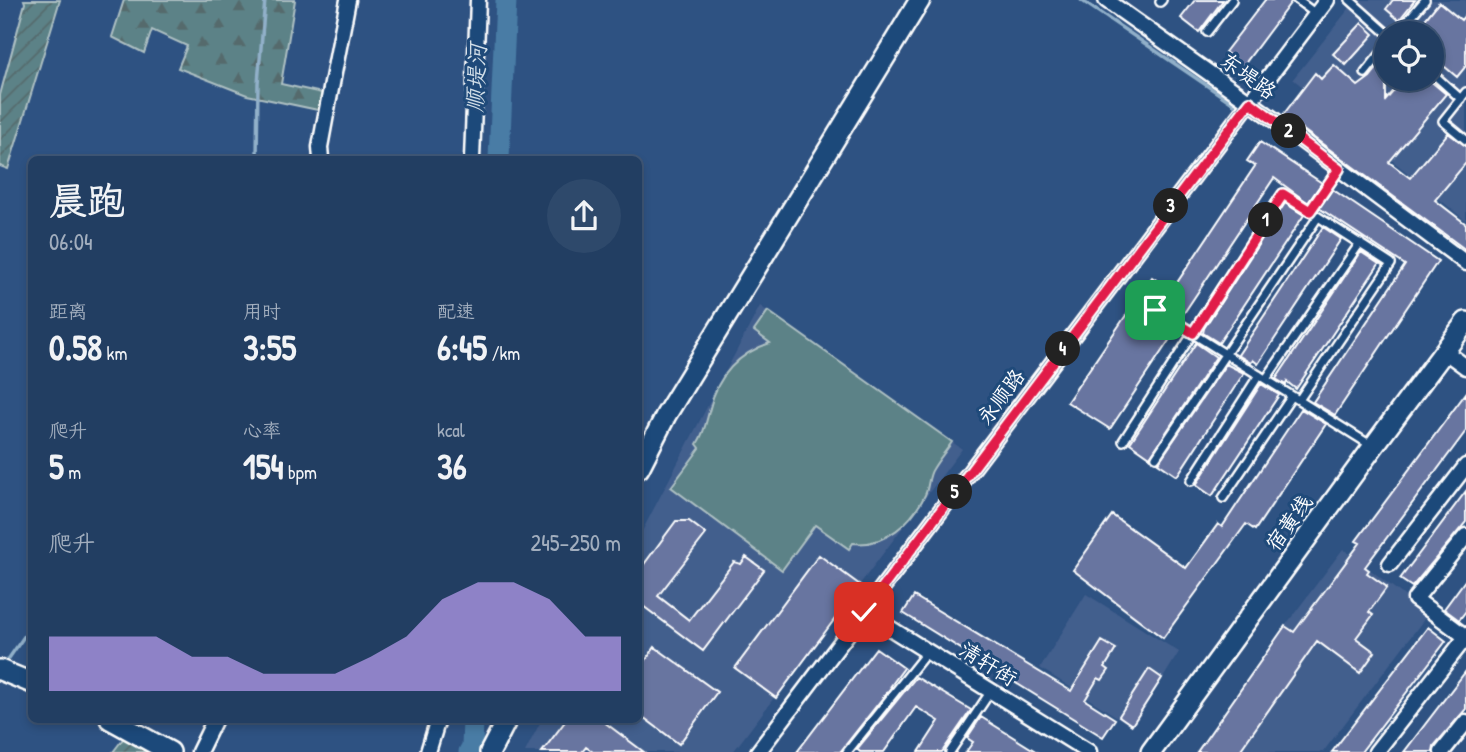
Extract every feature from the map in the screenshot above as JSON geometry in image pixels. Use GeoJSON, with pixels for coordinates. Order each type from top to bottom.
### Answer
{"type":"FeatureCollection","features":[{"type":"Feature","properties":{"kind":"street"},"geometry":{"type":"LineString","coordinates":[[321,156],[320,147],[348,0]]}},
{"type":"Feature","properties":{"kind":"street"},"geometry":{"type":"LineString","coordinates":[[472,156],[478,0]]}},
{"type":"Feature","properties":{"kind":"street"},"geometry":{"type":"LineString","coordinates":[[642,462],[666,415],[920,0]]}},
{"type":"Feature","properties":{"kind":"street","name":"东堤路"},"geometry":{"type":"LineString","coordinates":[[1106,0],[1250,102],[1466,262]]}},
{"type":"Feature","properties":{"kind":"street","name":"永顺路"},"geometry":{"type":"LineString","coordinates":[[758,752],[1327,0]]}},
{"type":"Feature","properties":{"kind":"street"},"geometry":{"type":"LineString","coordinates":[[1458,338],[1466,367]]}},
{"type":"Feature","properties":{"kind":"street","name":"宿黄线"},"geometry":{"type":"LineString","coordinates":[[1151,752],[1373,447],[1458,338]]}},
{"type":"Feature","properties":{"kind":"street"},"geometry":{"type":"LineString","coordinates":[[1390,564],[1466,466]]}},
{"type":"Feature","properties":{"kind":"street"},"geometry":{"type":"LineString","coordinates":[[1376,752],[1466,637],[1415,599],[1466,536]]}},
{"type":"Feature","properties":{"kind":"street","name":"清轩街"},"geometry":{"type":"LineString","coordinates":[[864,612],[1089,752]]}},
{"type":"Feature","properties":{"kind":"street"},"geometry":{"type":"LineString","coordinates":[[0,670],[28,682]]}},
{"type":"Feature","properties":{"kind":"street"},"geometry":{"type":"LineString","coordinates":[[1443,752],[1466,722]]}},
{"type":"Feature","properties":{"kind":"street"},"geometry":{"type":"LineString","coordinates":[[117,723],[170,752]]}},
{"type":"Feature","properties":{"kind":"street"},"geometry":{"type":"LineString","coordinates":[[199,752],[213,723]]}},
{"type":"Feature","properties":{"kind":"street"},"geometry":{"type":"LineString","coordinates":[[428,752],[437,723]]}},
{"type":"Feature","properties":{"kind":"street"},"geometry":{"type":"LineString","coordinates":[[490,752],[505,723]]}},
{"type":"Feature","properties":{"kind":"lane"},"geometry":{"type":"LineString","coordinates":[[1207,32],[1231,0]]}},
{"type":"Feature","properties":{"kind":"lane"},"geometry":{"type":"LineString","coordinates":[[1297,0],[1316,15]]}},
{"type":"Feature","properties":{"kind":"lane"},"geometry":{"type":"LineString","coordinates":[[1350,0],[1374,21]]}},
{"type":"Feature","properties":{"kind":"lane"},"geometry":{"type":"LineString","coordinates":[[1407,21],[1425,0]]}},
{"type":"Feature","properties":{"kind":"lane"},"geometry":{"type":"LineString","coordinates":[[1365,73],[1374,62]]}},
{"type":"Feature","properties":{"kind":"lane"},"geometry":{"type":"LineString","coordinates":[[1444,82],[1463,95],[1443,121],[1466,140]]}},
{"type":"Feature","properties":{"kind":"lane"},"geometry":{"type":"LineString","coordinates":[[1310,211],[1339,169]]}},
{"type":"Feature","properties":{"kind":"lane"},"geometry":{"type":"LineString","coordinates":[[1123,440],[1283,194],[1391,264],[1223,498]]}},
{"type":"Feature","properties":{"kind":"lane"},"geometry":{"type":"LineString","coordinates":[[1156,457],[1318,217]]}},
{"type":"Feature","properties":{"kind":"lane"},"geometry":{"type":"LineString","coordinates":[[1191,481],[1262,377],[1360,243]]}},
{"type":"Feature","properties":{"kind":"lane"},"geometry":{"type":"LineString","coordinates":[[1155,310],[1373,447]]}},
{"type":"Feature","properties":{"kind":"lane"},"geometry":{"type":"LineString","coordinates":[[847,752],[928,652]]}},
{"type":"Feature","properties":{"kind":"lane"},"geometry":{"type":"LineString","coordinates":[[950,752],[991,691]]}},
{"type":"Feature","properties":{"kind":"shaded area"},"geometry":{"type":"Polygon","coordinates":[[[1356,0],[1466,0],[1466,221],[1293,79],[1356,0]]]}},
{"type":"Feature","properties":{"kind":"shaded area"},"geometry":{"type":"Polygon","coordinates":[[[760,306],[962,449],[733,752],[525,752],[540,723],[642,723],[642,531],[760,306]]]}},
{"type":"Feature","properties":{"kind":"shaded area"},"geometry":{"type":"Polygon","coordinates":[[[1343,549],[1428,614],[1323,752],[1195,752],[1285,626],[1343,549]]]}},
{"type":"Feature","properties":{"kind":"shaded area"},"geometry":{"type":"Polygon","coordinates":[[[1086,594],[1179,652],[1133,727],[1040,668],[1086,594]]]}},
{"type":"Feature","properties":{"kind":"green space"},"geometry":{"type":"Polygon","coordinates":[[[24,0],[60,0],[8,169],[0,166],[0,95],[24,0]]]}},
{"type":"Feature","properties":{"kind":"green space"},"geometry":{"type":"Polygon","coordinates":[[[124,0],[295,0],[281,84],[322,93],[318,110],[247,95],[178,68],[187,46],[152,30],[144,53],[112,37],[124,0]]]}},
{"type":"Feature","properties":{"kind":"green space"},"geometry":{"type":"Polygon","coordinates":[[[768,311],[952,442],[931,472],[926,492],[919,505],[896,531],[876,541],[853,543],[849,549],[815,525],[782,570],[671,487],[700,448],[697,444],[704,431],[713,396],[724,376],[739,360],[770,343],[754,331],[768,311]]]}},
{"type":"Feature","properties":{"kind":"green space"},"geometry":{"type":"Polygon","coordinates":[[[126,735],[155,752],[113,752],[126,735]]]}},
{"type":"Feature","properties":{"kind":"building"},"geometry":{"type":"Polygon","coordinates":[[[1195,0],[1223,0],[1199,32],[1181,18],[1195,0]]]}},
{"type":"Feature","properties":{"kind":"building"},"geometry":{"type":"Polygon","coordinates":[[[1265,0],[1291,2],[1243,66],[1225,52],[1265,0]]]}},
{"type":"Feature","properties":{"kind":"building"},"geometry":{"type":"Polygon","coordinates":[[[1393,0],[1415,0],[1399,20],[1386,9],[1393,0]]]}},
{"type":"Feature","properties":{"kind":"building"},"geometry":{"type":"Polygon","coordinates":[[[1439,2],[1461,20],[1466,14],[1466,66],[1457,77],[1444,66],[1444,21],[1424,21],[1439,2]]]}},
{"type":"Feature","properties":{"kind":"building"},"geometry":{"type":"Polygon","coordinates":[[[1362,23],[1374,34],[1346,65],[1333,54],[1362,23]]]}},
{"type":"Feature","properties":{"kind":"building"},"geometry":{"type":"Polygon","coordinates":[[[1334,65],[1358,86],[1374,72],[1374,91],[1386,91],[1386,100],[1394,91],[1442,91],[1446,94],[1389,162],[1410,178],[1448,133],[1466,146],[1466,163],[1435,200],[1466,224],[1466,250],[1283,115],[1315,73],[1321,79],[1334,65]]]}},
{"type":"Feature","properties":{"kind":"building"},"geometry":{"type":"Polygon","coordinates":[[[1260,142],[1322,183],[1308,203],[1274,178],[1180,319],[1158,305],[1150,306],[1151,315],[1176,330],[1110,429],[1067,402],[1152,277],[1172,290],[1255,166],[1247,161],[1260,142]]]}},
{"type":"Feature","properties":{"kind":"building"},"geometry":{"type":"Polygon","coordinates":[[[1332,189],[1438,261],[1335,415],[1313,402],[1405,265],[1319,208],[1332,189]]]}},
{"type":"Feature","properties":{"kind":"building"},"geometry":{"type":"Polygon","coordinates":[[[1285,203],[1304,215],[1219,343],[1203,333],[1204,328],[1285,203]]]}},
{"type":"Feature","properties":{"kind":"building"},"geometry":{"type":"Polygon","coordinates":[[[1323,227],[1341,239],[1258,364],[1253,360],[1251,363],[1238,355],[1323,227]]]}},
{"type":"Feature","properties":{"kind":"building"},"geometry":{"type":"Polygon","coordinates":[[[1361,252],[1379,264],[1296,389],[1287,382],[1286,385],[1276,379],[1361,252]]]}},
{"type":"Feature","properties":{"kind":"building"},"geometry":{"type":"Polygon","coordinates":[[[1196,343],[1216,357],[1150,457],[1130,443],[1196,343]]]}},
{"type":"Feature","properties":{"kind":"building"},"geometry":{"type":"Polygon","coordinates":[[[1226,364],[1244,373],[1177,476],[1158,463],[1226,364]]]}},
{"type":"Feature","properties":{"kind":"building"},"geometry":{"type":"Polygon","coordinates":[[[1261,384],[1279,395],[1212,496],[1196,485],[1261,384]]]}},
{"type":"Feature","properties":{"kind":"building"},"geometry":{"type":"Polygon","coordinates":[[[1466,393],[1466,431],[1365,567],[1369,570],[1367,573],[1387,587],[1369,612],[1373,615],[1356,638],[1375,652],[1360,673],[1317,641],[1239,752],[1197,752],[1285,626],[1294,632],[1360,543],[1356,541],[1466,393]]]}},
{"type":"Feature","properties":{"kind":"building"},"geometry":{"type":"Polygon","coordinates":[[[1301,409],[1326,424],[1255,530],[1246,524],[1163,638],[1073,570],[1112,515],[1186,568],[1218,524],[1222,527],[1301,409]]]}},
{"type":"Feature","properties":{"kind":"building"},"geometry":{"type":"Polygon","coordinates":[[[1466,491],[1466,522],[1412,587],[1400,579],[1466,491]]]}},
{"type":"Feature","properties":{"kind":"building"},"geometry":{"type":"Polygon","coordinates":[[[676,521],[689,521],[706,534],[658,596],[689,620],[734,562],[741,564],[746,557],[764,570],[703,651],[642,605],[642,567],[676,521]]]}},
{"type":"Feature","properties":{"kind":"building"},"geometry":{"type":"Polygon","coordinates":[[[819,555],[860,585],[776,698],[735,668],[819,555]]]}},
{"type":"Feature","properties":{"kind":"building"},"geometry":{"type":"Polygon","coordinates":[[[1466,579],[1466,611],[1459,620],[1444,609],[1466,579]]]}},
{"type":"Feature","properties":{"kind":"building"},"geometry":{"type":"Polygon","coordinates":[[[914,596],[1071,691],[1102,641],[1116,649],[1105,667],[1109,670],[1102,680],[1098,678],[1085,700],[1115,719],[1103,737],[903,613],[914,596]]]}},
{"type":"Feature","properties":{"kind":"building"},"geometry":{"type":"Polygon","coordinates":[[[1428,627],[1446,641],[1361,752],[1332,752],[1428,627]]]}},
{"type":"Feature","properties":{"kind":"building"},"geometry":{"type":"Polygon","coordinates":[[[655,647],[717,692],[679,744],[642,716],[642,666],[655,647]]]}},
{"type":"Feature","properties":{"kind":"building"},"geometry":{"type":"Polygon","coordinates":[[[876,648],[904,668],[890,687],[892,686],[840,752],[797,752],[876,648]]]}},
{"type":"Feature","properties":{"kind":"building"},"geometry":{"type":"Polygon","coordinates":[[[1149,669],[1162,678],[1132,725],[1119,716],[1149,669]]]}},
{"type":"Feature","properties":{"kind":"building"},"geometry":{"type":"Polygon","coordinates":[[[1466,671],[1466,709],[1434,746],[1433,752],[1404,752],[1466,671]]]}},
{"type":"Feature","properties":{"kind":"building"},"geometry":{"type":"Polygon","coordinates":[[[916,677],[971,710],[942,752],[919,752],[939,721],[916,707],[884,752],[860,752],[857,749],[916,677]]]}},
{"type":"Feature","properties":{"kind":"building"},"geometry":{"type":"Polygon","coordinates":[[[981,717],[1037,752],[966,752],[973,742],[967,738],[981,717]]]}},
{"type":"Feature","properties":{"kind":"building"},"geometry":{"type":"Polygon","coordinates":[[[564,723],[605,723],[644,752],[593,752],[586,747],[582,752],[542,752],[564,723]]]}},
{"type":"Feature","properties":{"kind":"waterway"},"geometry":{"type":"LineString","coordinates":[[257,156],[258,83],[265,0]]}},
{"type":"Feature","properties":{"kind":"waterway","name":"顺堤河"},"geometry":{"type":"LineString","coordinates":[[499,156],[506,0]]}},
{"type":"Feature","properties":{"kind":"waterway"},"geometry":{"type":"LineString","coordinates":[[1081,0],[1234,104]]}},
{"type":"Feature","properties":{"kind":"waterway"},"geometry":{"type":"LineString","coordinates":[[7,661],[28,631]]}},
{"type":"Feature","properties":{"kind":"waterway","name":"顺堤河"},"geometry":{"type":"LineString","coordinates":[[469,752],[472,747],[473,723]]}},
{"type":"Feature","properties":{"kind":"route"},"geometry":{"type":"LineString","coordinates":[[864,612],[1250,102],[1339,169],[1310,211],[1283,194],[1193,333],[1155,310]]}}]}
